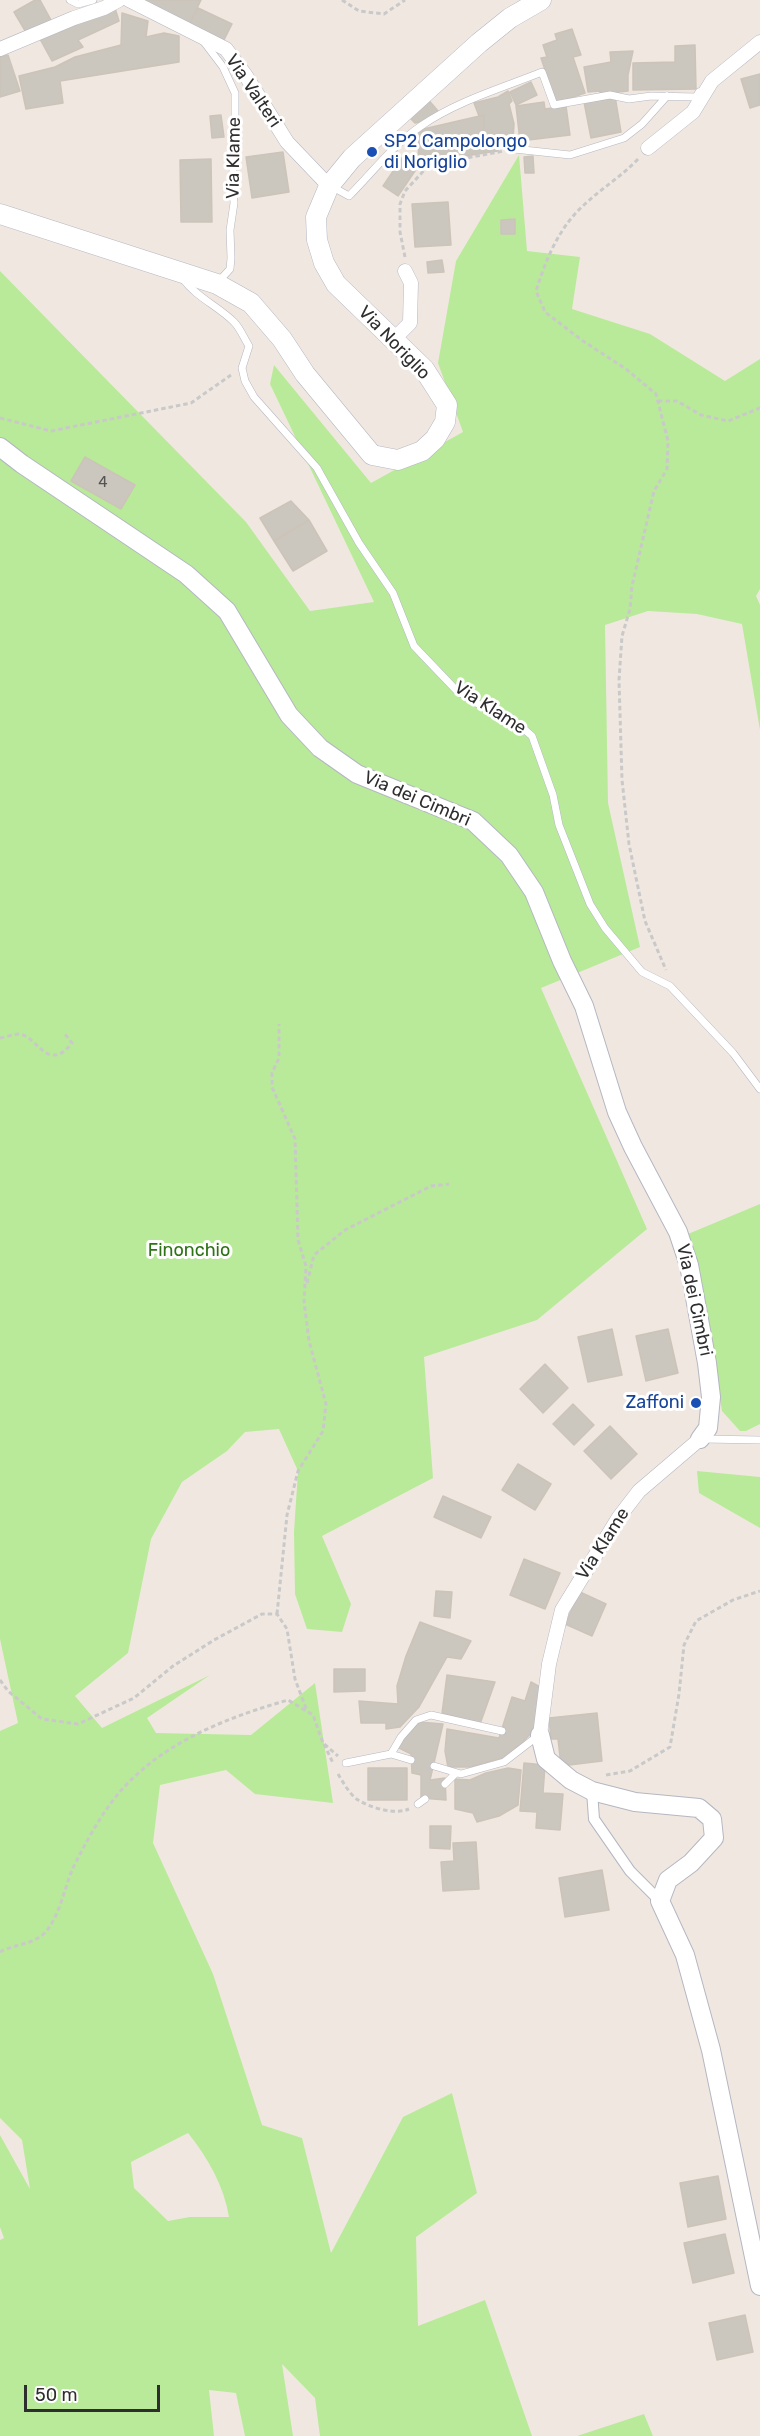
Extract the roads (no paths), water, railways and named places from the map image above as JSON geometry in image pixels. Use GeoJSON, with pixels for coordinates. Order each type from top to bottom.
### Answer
{"type":"FeatureCollection","features":[{"type":"Feature","properties":{"kind":"main road","name":"Via Noriglio"},"geometry":{"type":"LineString","coordinates":[[0,214],[217,284],[251,303],[282,339],[305,374],[372,455],[398,460],[422,451],[435,439],[445,422],[447,405],[424,369],[336,284],[324,263],[317,240],[316,218],[330,186],[352,158],[479,43],[510,18],[541,0]]}},
{"type":"Feature","properties":{"kind":"street"},"geometry":{"type":"LineString","coordinates":[[0,49],[119,0]]}},
{"type":"Feature","properties":{"kind":"street","name":"Via Valteri"},"geometry":{"type":"LineString","coordinates":[[129,0],[226,49],[246,76],[287,142],[330,186]]}},
{"type":"Feature","properties":{"kind":"street"},"geometry":{"type":"LineString","coordinates":[[648,148],[693,112],[712,81],[760,42]]}},
{"type":"Feature","properties":{"kind":"street"},"geometry":{"type":"LineString","coordinates":[[733,62],[760,55]]}},
{"type":"Feature","properties":{"kind":"street"},"geometry":{"type":"LineString","coordinates":[[393,340],[410,323],[411,283],[405,271]]}},
{"type":"Feature","properties":{"kind":"street","name":"Via dei Cimbri"},"geometry":{"type":"LineString","coordinates":[[0,447],[186,574],[226,612],[289,715],[320,748],[357,774],[473,821],[509,855],[534,892],[562,961],[584,1006],[617,1112],[678,1232],[689,1265],[711,1397],[708,1428],[700,1439]]}},
{"type":"Feature","properties":{"kind":"street","name":"Via Klame"},"geometry":{"type":"LineString","coordinates":[[535,1734],[562,1610],[619,1517],[639,1491],[700,1439]]}},
{"type":"Feature","properties":{"kind":"street"},"geometry":{"type":"LineString","coordinates":[[535,1734],[546,1759],[571,1780],[592,1791],[635,1802],[699,1808],[712,1819],[714,1838],[691,1863],[668,1880],[660,1900]]}},
{"type":"Feature","properties":{"kind":"street"},"geometry":{"type":"LineString","coordinates":[[592,1791],[594,1819],[630,1871],[651,1894],[660,1900],[685,1955],[711,2050],[760,2286]]}},
{"type":"Feature","properties":{"kind":"lane"},"geometry":{"type":"LineString","coordinates":[[70,0],[78,4],[93,0]]}},
{"type":"Feature","properties":{"kind":"lane","name":"Via Klame"},"geometry":{"type":"LineString","coordinates":[[201,38],[223,67],[235,93],[235,153],[232,179],[234,203],[230,230],[230,269],[217,284]]}},
{"type":"Feature","properties":{"kind":"lane"},"geometry":{"type":"LineString","coordinates":[[330,186],[349,196],[398,144],[422,125],[461,104],[542,72],[554,105],[610,95],[628,99],[651,96],[696,97],[703,86],[712,81]]}},
{"type":"Feature","properties":{"kind":"lane"},"geometry":{"type":"LineString","coordinates":[[514,149],[570,155],[624,138],[642,124],[667,96]]}},
{"type":"Feature","properties":{"kind":"lane","name":"Via Klame"},"geometry":{"type":"LineString","coordinates":[[179,273],[191,290],[212,303],[236,323],[249,346],[242,368],[245,381],[254,398],[317,468],[359,543],[393,593],[414,646],[456,690],[483,707],[511,718],[532,736],[553,795],[559,825],[590,904],[616,943],[642,972],[670,986],[733,1053],[760,1089]]}},
{"type":"Feature","properties":{"kind":"lane"},"geometry":{"type":"LineString","coordinates":[[700,1439],[760,1440]]}},
{"type":"Feature","properties":{"kind":"lane"},"geometry":{"type":"LineString","coordinates":[[391,1754],[401,1737],[416,1720],[431,1715],[502,1731]]}},
{"type":"Feature","properties":{"kind":"lane"},"geometry":{"type":"LineString","coordinates":[[434,1766],[461,1774],[504,1762],[535,1734]]}},
{"type":"Feature","properties":{"kind":"lane"},"geometry":{"type":"LineString","coordinates":[[346,1762],[391,1754],[411,1760]]}},
{"type":"Feature","properties":{"kind":"lane"},"geometry":{"type":"LineString","coordinates":[[445,1784],[456,1773]]}},
{"type":"Feature","properties":{"kind":"lane"},"geometry":{"type":"LineString","coordinates":[[418,1804],[425,1798]]}},
{"type":"Feature","properties":{"kind":"place","name":"SP2 Campolongo di Noriglio"},"geometry":{"type":"Point","coordinates":[372,152]}},
{"type":"Feature","properties":{"kind":"place","name":"Zaffoni"},"geometry":{"type":"Point","coordinates":[696,1403]}},
{"type":"Feature","properties":{"kind":"park label","name":"Finonchio"},"geometry":{"type":"Point","coordinates":[189,1251]}}]}
